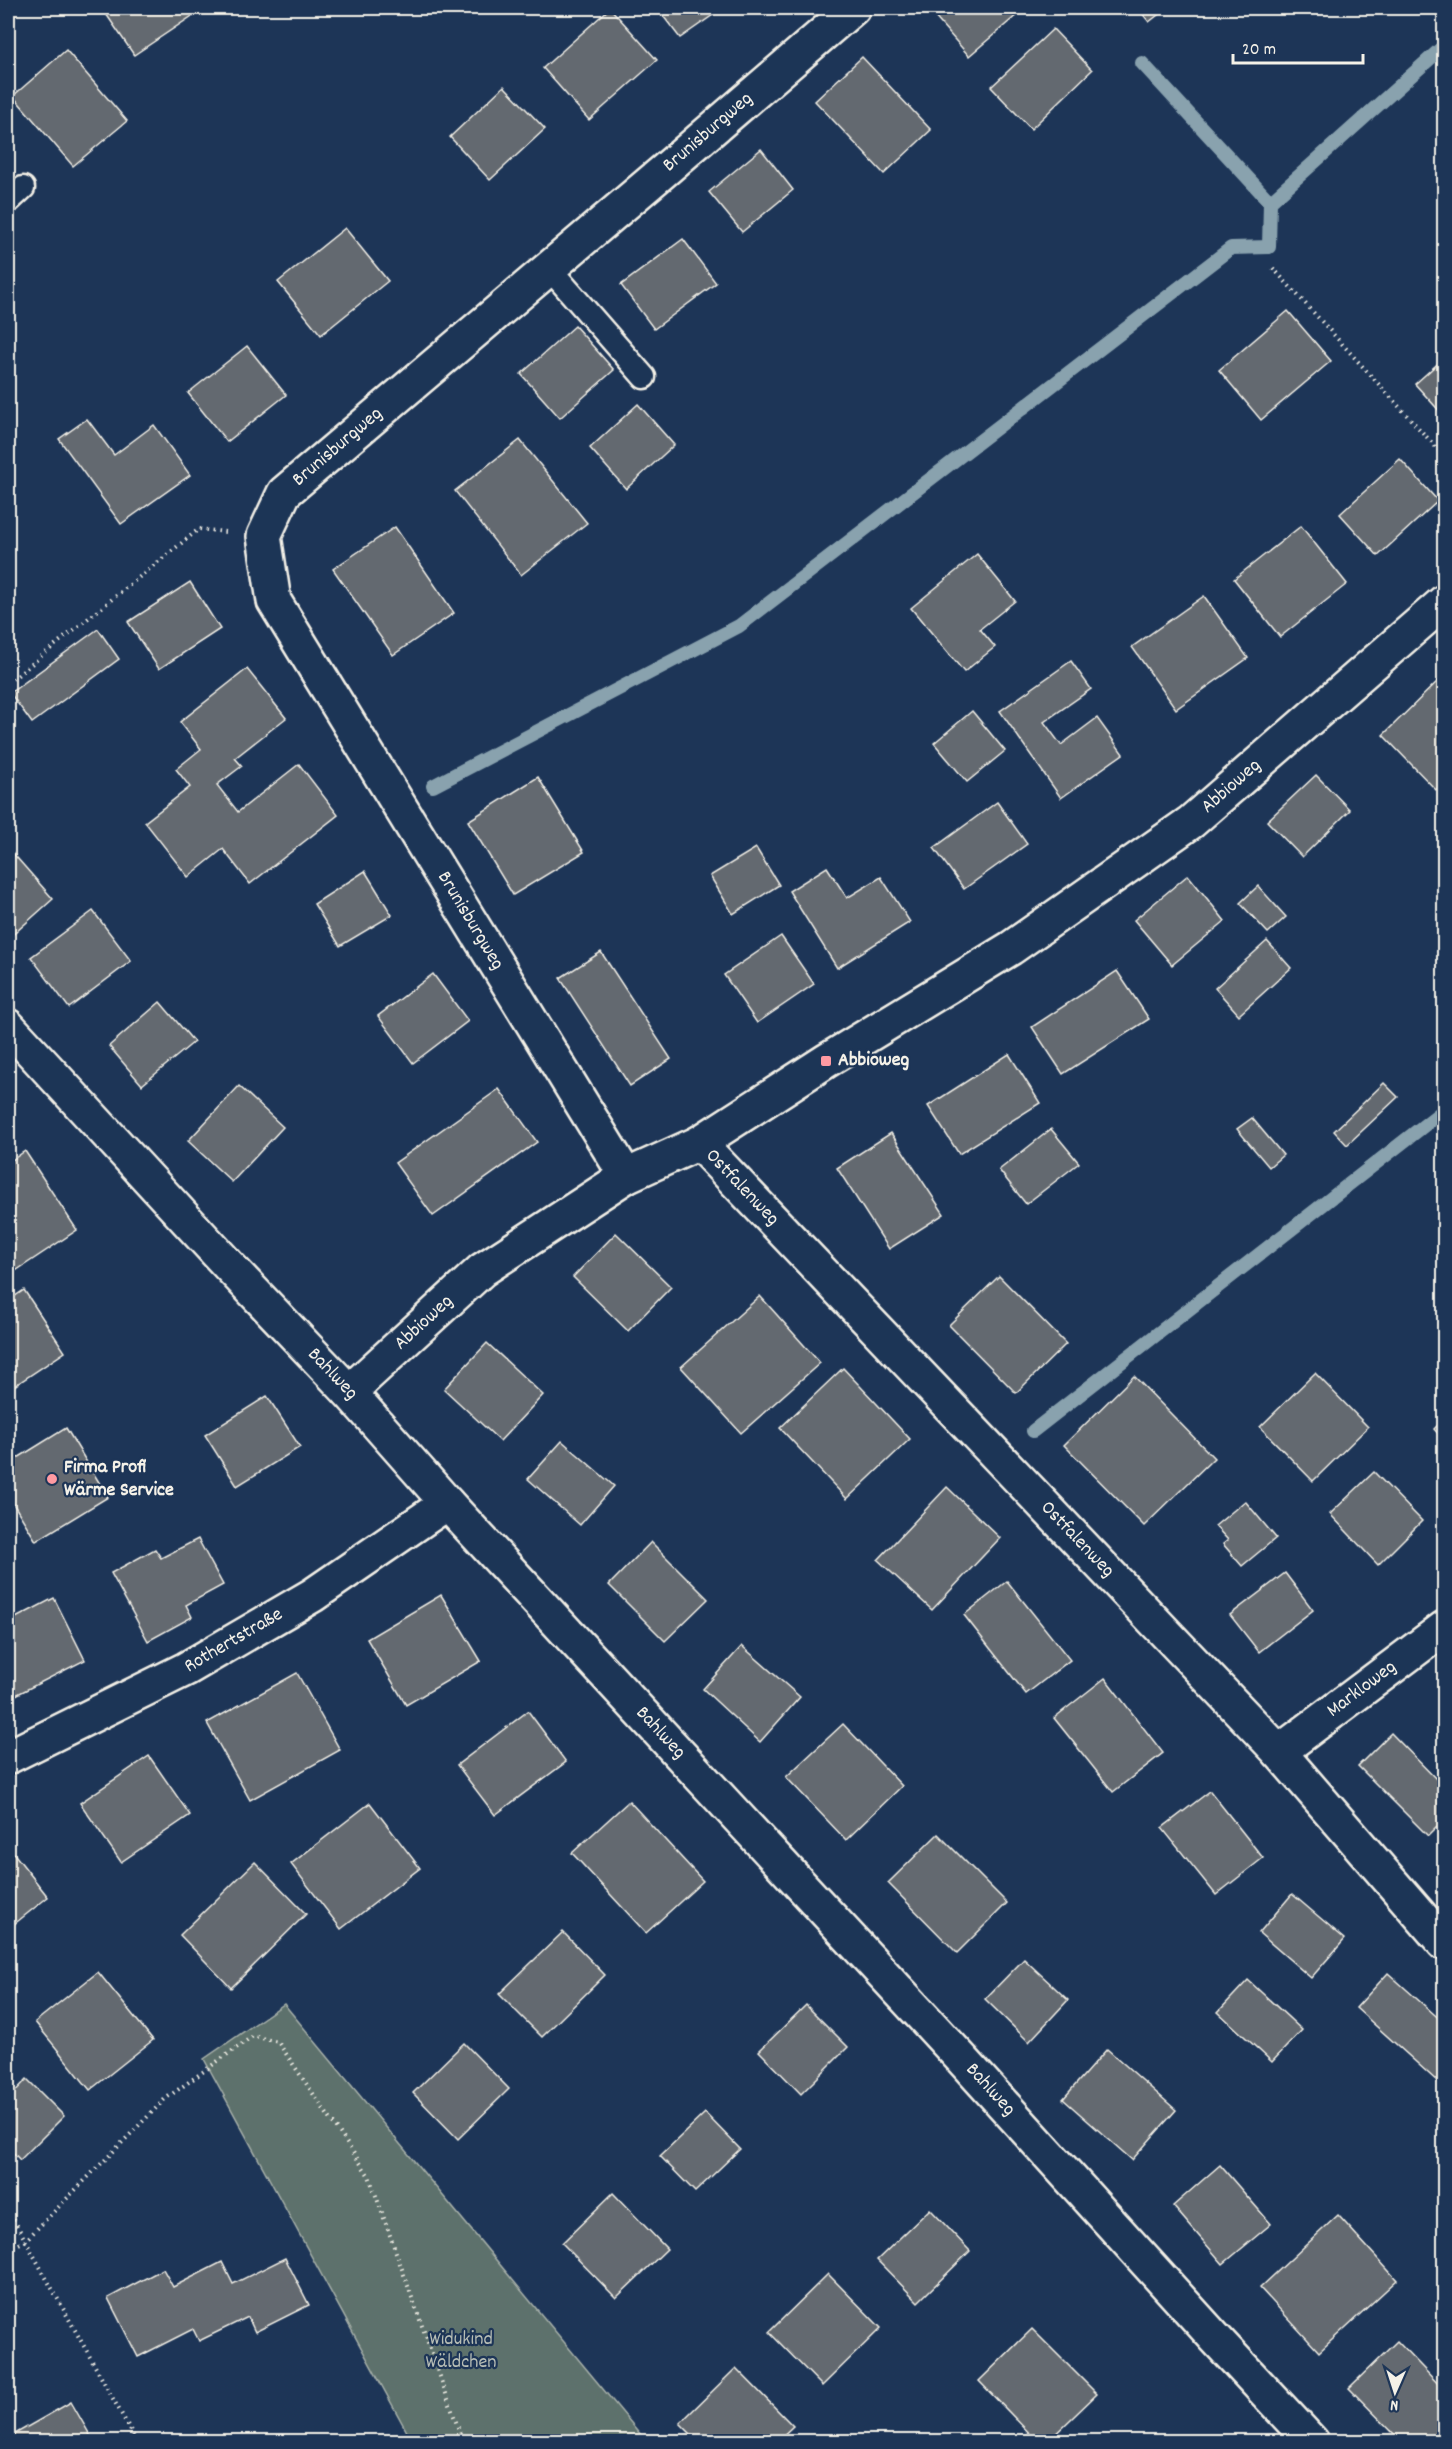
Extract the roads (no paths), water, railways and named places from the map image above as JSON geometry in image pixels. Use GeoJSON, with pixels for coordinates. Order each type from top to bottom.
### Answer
{"type":"FeatureCollection","features":[{"type":"Feature","properties":{"kind":"street","name":"Brunisburgweg"},"geometry":{"type":"LineString","coordinates":[[626,1176],[274,601],[264,536],[284,493],[853,8]]}},
{"type":"Feature","properties":{"kind":"street","name":"Abbioweg"},"geometry":{"type":"LineString","coordinates":[[349,1392],[482,1270],[626,1176],[699,1143],[826,1061],[1011,948],[1191,822],[1444,602]]}},
{"type":"Feature","properties":{"kind":"street","name":"Bahlweg"},"geometry":{"type":"LineString","coordinates":[[8,1026],[230,1267],[349,1392],[447,1503],[954,2050],[1208,2331],[1312,2442]]}},
{"type":"Feature","properties":{"kind":"street","name":"Ostfalenweg"},"geometry":{"type":"LineString","coordinates":[[699,1143],[1279,1752],[1444,1943]]}},
{"type":"Feature","properties":{"kind":"street","name":"Rothertstraße"},"geometry":{"type":"LineString","coordinates":[[8,1757],[186,1669],[313,1595],[447,1503]]}},
{"type":"Feature","properties":{"kind":"street","name":"Markloweg"},"geometry":{"type":"LineString","coordinates":[[1279,1752],[1444,1628]]}},
{"type":"Feature","properties":{"kind":"lane"},"geometry":{"type":"LineString","coordinates":[[549,268],[644,377]]}},
{"type":"Feature","properties":{"kind":"waterway"},"geometry":{"type":"LineString","coordinates":[[433,786],[739,626],[1231,248],[1269,247],[1270,202],[1444,46]]}},
{"type":"Feature","properties":{"kind":"waterway"},"geometry":{"type":"LineString","coordinates":[[1142,63],[1270,202]]}},
{"type":"Feature","properties":{"kind":"waterway"},"geometry":{"type":"LineString","coordinates":[[1033,1431],[1444,1110]]}},
{"type":"Feature","properties":{"kind":"place","name":"Abbioweg"},"geometry":{"type":"Point","coordinates":[826,1061]}},
{"type":"Feature","properties":{"kind":"place","name":"Firma Profi Wärme Service"},"geometry":{"type":"Point","coordinates":[52,1479]}},
{"type":"Feature","properties":{"kind":"park label","name":"Widukind Wäldchen"},"geometry":{"type":"Point","coordinates":[461,2352]}}]}
